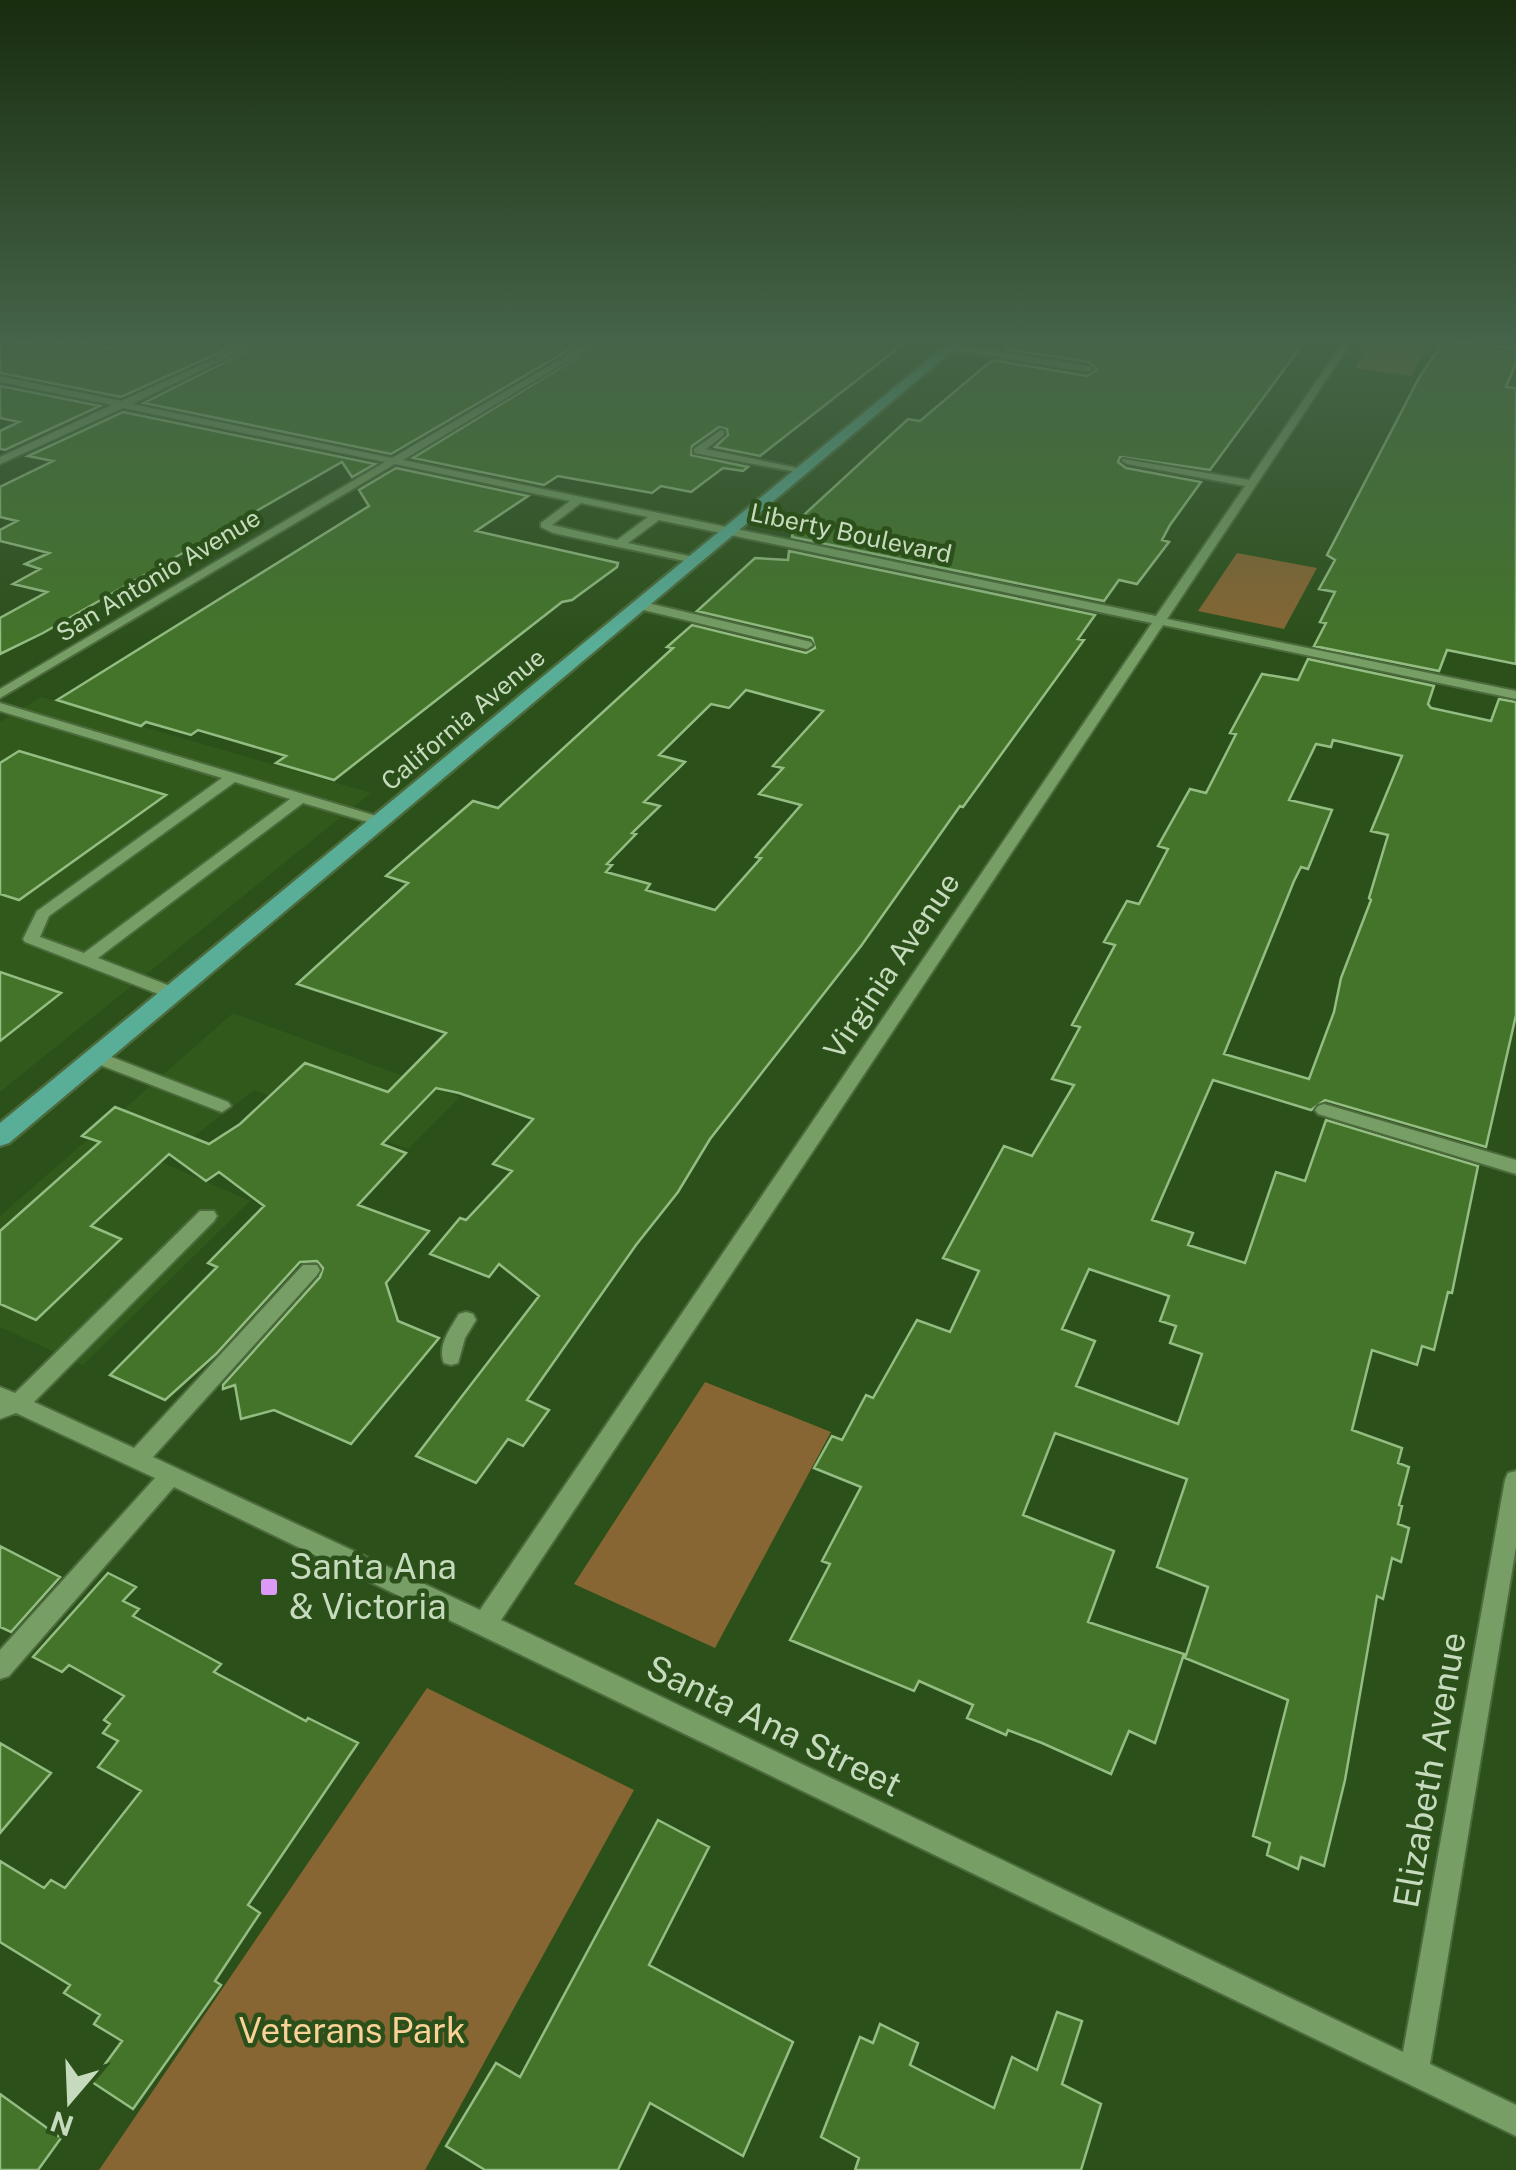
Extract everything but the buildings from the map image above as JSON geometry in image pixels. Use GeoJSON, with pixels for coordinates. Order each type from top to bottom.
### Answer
{"type":"FeatureCollection","features":[{"type":"Feature","properties":{"kind":"main road","name":"California Avenue"},"geometry":{"type":"LineString","coordinates":[[0,1137],[835,442]]}},
{"type":"Feature","properties":{"kind":"street"},"geometry":{"type":"LineString","coordinates":[[0,462],[42,442]]}},
{"type":"Feature","properties":{"kind":"street","name":"Liberty Boulevard"},"geometry":{"type":"LineString","coordinates":[[305,442],[1516,694]]}},
{"type":"Feature","properties":{"kind":"street","name":"San Antonio Avenue"},"geometry":{"type":"LineString","coordinates":[[0,694],[427,442]]}},
{"type":"Feature","properties":{"kind":"street"},"geometry":{"type":"LineString","coordinates":[[709,442],[698,451],[802,470]]}},
{"type":"Feature","properties":{"kind":"street","name":"Virginia Avenue"},"geometry":{"type":"LineString","coordinates":[[484,1625],[1280,442]]}},
{"type":"Feature","properties":{"kind":"street"},"geometry":{"type":"LineString","coordinates":[[1128,461],[1252,484]]}},
{"type":"Feature","properties":{"kind":"street"},"geometry":{"type":"LineString","coordinates":[[578,500],[545,525],[553,530],[694,560]]}},
{"type":"Feature","properties":{"kind":"street"},"geometry":{"type":"LineString","coordinates":[[619,544],[657,516]]}},
{"type":"Feature","properties":{"kind":"street"},"geometry":{"type":"LineString","coordinates":[[639,605],[807,646]]}},
{"type":"Feature","properties":{"kind":"street"},"geometry":{"type":"LineString","coordinates":[[0,707],[378,822]]}},
{"type":"Feature","properties":{"kind":"street"},"geometry":{"type":"LineString","coordinates":[[172,993],[31,939],[42,914],[232,778]]}},
{"type":"Feature","properties":{"kind":"street"},"geometry":{"type":"LineString","coordinates":[[86,959],[301,798]]}},
{"type":"Feature","properties":{"kind":"street"},"geometry":{"type":"LineString","coordinates":[[96,1057],[222,1106]]}},
{"type":"Feature","properties":{"kind":"street"},"geometry":{"type":"LineString","coordinates":[[1324,1110],[1516,1166]]}},
{"type":"Feature","properties":{"kind":"street"},"geometry":{"type":"LineString","coordinates":[[6,1403],[207,1216]]}},
{"type":"Feature","properties":{"kind":"street"},"geometry":{"type":"LineString","coordinates":[[138,1459],[310,1270]]}},
{"type":"Feature","properties":{"kind":"street"},"geometry":{"type":"LineString","coordinates":[[451,1357],[455,1337],[466,1320]]}},
{"type":"Feature","properties":{"kind":"street","name":"Santa Ana Street"},"geometry":{"type":"LineString","coordinates":[[6,1403],[172,1475],[1516,2121]]}},
{"type":"Feature","properties":{"kind":"street"},"geometry":{"type":"LineString","coordinates":[[0,1668],[172,1475]]}},
{"type":"Feature","properties":{"kind":"street","name":"Elizabeth Avenue"},"geometry":{"type":"LineString","coordinates":[[1414,2073],[1516,1480]]}},
{"type":"Feature","properties":{"kind":"shaded area"},"geometry":{"type":"Polygon","coordinates":[[[41,697],[371,793],[0,1092],[0,722],[41,697]]]}},
{"type":"Feature","properties":{"kind":"shaded area"},"geometry":{"type":"Polygon","coordinates":[[[233,1013],[460,1097],[408,1149],[254,1090],[161,1162],[250,1201],[83,1365],[0,1327],[0,1216],[88,1139],[82,1136],[115,1107],[123,1110],[233,1013]]]}},
{"type":"Feature","properties":{"kind":"green space"},"geometry":{"type":"Polygon","coordinates":[[[1237,553],[1317,568],[1284,629],[1198,611],[1237,553]]]}},
{"type":"Feature","properties":{"kind":"green space"},"geometry":{"type":"Polygon","coordinates":[[[705,1382],[831,1432],[715,1648],[574,1584],[705,1382]]]}},
{"type":"Feature","properties":{"kind":"green space","name":"Veterans Park"},"geometry":{"type":"Polygon","coordinates":[[[427,1688],[634,1790],[425,2170],[99,2170],[427,1688]]]}},
{"type":"Feature","properties":{"kind":"place","name":"Santa Ana & Victoria"},"geometry":{"type":"Point","coordinates":[269,1587]}}]}
